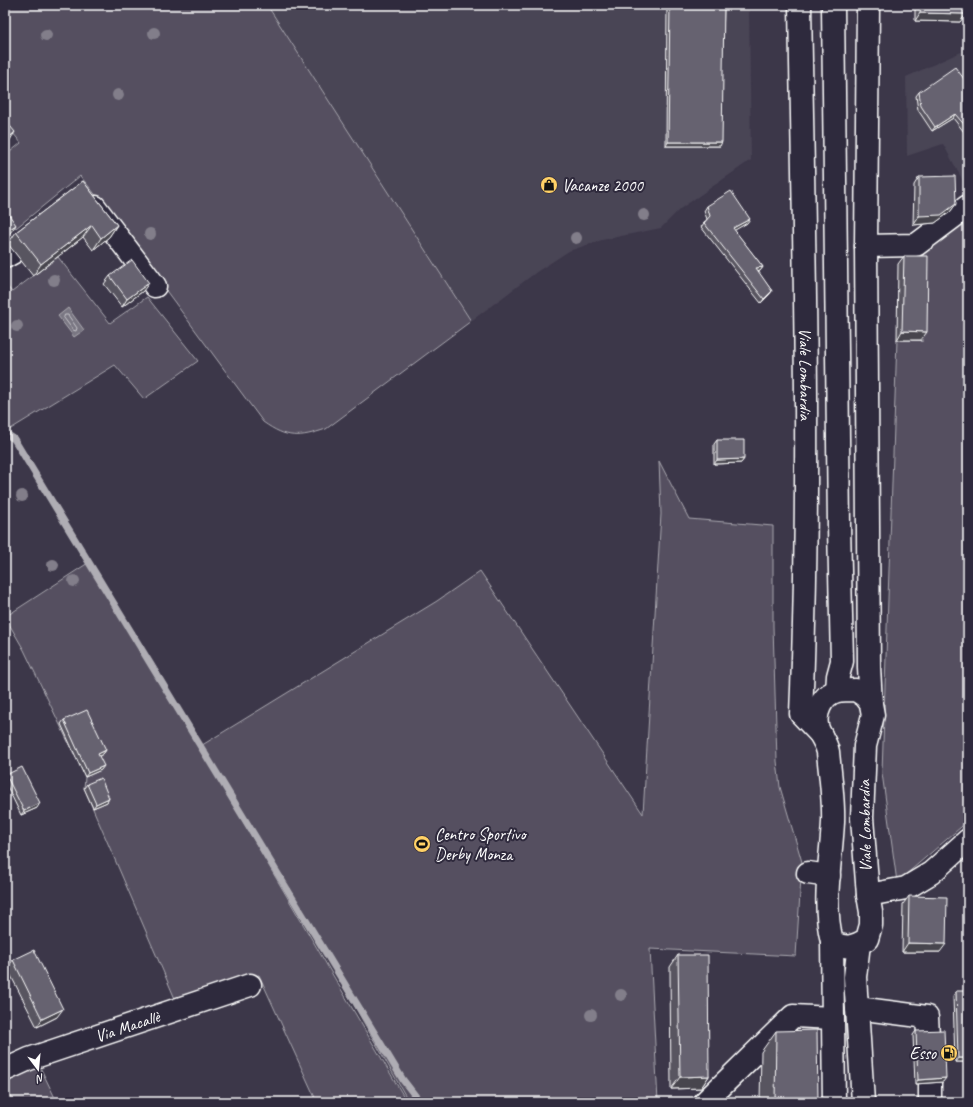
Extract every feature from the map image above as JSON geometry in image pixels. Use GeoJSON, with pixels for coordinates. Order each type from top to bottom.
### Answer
{"type":"FeatureCollection","features":[{"type":"Feature","properties":{"kind":"main road","name":"Viale Lombardia"},"geometry":{"type":"LineString","coordinates":[[800,5],[806,326],[807,525],[801,714],[821,735]]}},
{"type":"Feature","properties":{"kind":"main road"},"geometry":{"type":"LineString","coordinates":[[833,5],[842,661],[838,676],[837,691],[856,690],[865,696],[871,704]]}},
{"type":"Feature","properties":{"kind":"main road","name":"Viale Lombardia"},"geometry":{"type":"LineString","coordinates":[[863,1102],[855,977],[859,944],[867,939],[871,925],[862,818],[865,746],[873,715],[871,704],[869,659],[866,246],[868,5]]}},
{"type":"Feature","properties":{"kind":"main road"},"geometry":{"type":"LineString","coordinates":[[82,204],[89,199],[154,286]]}},
{"type":"Feature","properties":{"kind":"main road"},"geometry":{"type":"LineString","coordinates":[[866,246],[916,245],[968,206]]}},
{"type":"Feature","properties":{"kind":"main road","name":"Viale Lombardia"},"geometry":{"type":"LineString","coordinates":[[834,1102],[832,942],[828,927],[827,910],[833,820],[828,752],[826,743],[817,728],[817,714],[820,704],[828,695],[837,691]]}},
{"type":"Feature","properties":{"kind":"main road"},"geometry":{"type":"LineString","coordinates":[[868,895],[906,888],[931,873],[968,840]]}},
{"type":"Feature","properties":{"kind":"main road"},"geometry":{"type":"LineString","coordinates":[[808,873],[830,876]]}},
{"type":"Feature","properties":{"kind":"main road"},"geometry":{"type":"LineString","coordinates":[[832,942],[844,947],[852,947],[859,944]]}},
{"type":"Feature","properties":{"kind":"main road","name":"Via Macallè"},"geometry":{"type":"LineString","coordinates":[[5,1070],[34,1057],[250,985]]}},
{"type":"Feature","properties":{"kind":"main road"},"geometry":{"type":"LineString","coordinates":[[858,1008],[927,1017],[928,1035]]}},
{"type":"Feature","properties":{"kind":"main road"},"geometry":{"type":"LineString","coordinates":[[705,1102],[793,1016],[832,1018]]}},
{"type":"Feature","properties":{"kind":"shaded area"},"geometry":{"type":"Polygon","coordinates":[[[5,5],[267,5],[471,321],[326,429],[308,434],[293,435],[279,432],[271,428],[263,422],[80,176],[16,228],[5,214],[5,156],[21,143],[5,123],[5,5]]]}},
{"type":"Feature","properties":{"kind":"shaded area","name":"Vacanze 2000"},"geometry":{"type":"Polygon","coordinates":[[[267,5],[749,5],[751,160],[680,209],[661,228],[602,240],[569,251],[538,271],[471,321],[267,5]]]}},
{"type":"Feature","properties":{"kind":"shaded area"},"geometry":{"type":"Polygon","coordinates":[[[961,52],[968,62],[968,190],[943,144],[907,156],[906,77],[961,52]]]}},
{"type":"Feature","properties":{"kind":"shaded area"},"geometry":{"type":"Polygon","coordinates":[[[968,213],[968,821],[897,882],[882,773],[897,339],[921,340],[922,342],[923,246],[968,213]]]}},
{"type":"Feature","properties":{"kind":"shaded area"},"geometry":{"type":"Polygon","coordinates":[[[58,257],[110,323],[147,297],[198,361],[144,399],[115,365],[9,430],[5,429],[5,284],[12,292],[58,257]]]}},
{"type":"Feature","properties":{"kind":"shaded area"},"geometry":{"type":"Polygon","coordinates":[[[659,461],[689,519],[773,526],[773,626],[777,761],[780,787],[802,862],[796,956],[650,949],[658,1102],[409,1102],[317,940],[217,777],[407,1102],[317,1102],[259,975],[176,1001],[84,788],[85,777],[24,650],[5,617],[88,563],[199,747],[437,601],[480,571],[643,814],[661,514],[659,461]]]}},
{"type":"Feature","properties":{"kind":"shaded area"},"geometry":{"type":"Polygon","coordinates":[[[40,1067],[57,1102],[5,1102],[5,1082],[40,1067]]]}},
{"type":"Feature","properties":{"kind":"water"},"geometry":{"type":"Polygon","coordinates":[[[68,308],[84,330],[74,337],[58,316],[68,308]]]}},
{"type":"Feature","properties":{"kind":"building"},"geometry":{"type":"Polygon","coordinates":[[[670,5],[724,5],[722,142],[668,142],[670,5]]]}},
{"type":"Feature","properties":{"kind":"building"},"geometry":{"type":"Polygon","coordinates":[[[921,5],[966,5],[966,14],[920,13],[921,5]]]}},
{"type":"Feature","properties":{"kind":"building"},"geometry":{"type":"Polygon","coordinates":[[[955,67],[968,84],[968,129],[955,114],[935,127],[921,106],[919,92],[955,67]]]}},
{"type":"Feature","properties":{"kind":"building"},"geometry":{"type":"Polygon","coordinates":[[[5,120],[15,132],[5,141],[5,120]]]}},
{"type":"Feature","properties":{"kind":"building"},"geometry":{"type":"Polygon","coordinates":[[[955,176],[956,204],[941,215],[919,216],[919,177],[955,176]]]}},
{"type":"Feature","properties":{"kind":"building"},"geometry":{"type":"Polygon","coordinates":[[[83,181],[117,225],[101,238],[92,225],[41,264],[16,232],[83,181]]]}},
{"type":"Feature","properties":{"kind":"building"},"geometry":{"type":"Polygon","coordinates":[[[731,191],[750,219],[733,228],[763,267],[756,268],[772,291],[764,299],[704,223],[710,216],[707,206],[731,191]]]}},
{"type":"Feature","properties":{"kind":"building"},"geometry":{"type":"Polygon","coordinates":[[[5,209],[16,225],[5,232],[5,209]]]}},
{"type":"Feature","properties":{"kind":"building"},"geometry":{"type":"Polygon","coordinates":[[[904,256],[928,256],[927,332],[902,331],[904,256]]]}},
{"type":"Feature","properties":{"kind":"building"},"geometry":{"type":"Polygon","coordinates":[[[132,260],[149,283],[127,299],[110,276],[132,260]]]}},
{"type":"Feature","properties":{"kind":"building"},"geometry":{"type":"Polygon","coordinates":[[[5,322],[9,328],[5,331],[5,322]]]}},
{"type":"Feature","properties":{"kind":"building"},"geometry":{"type":"Polygon","coordinates":[[[717,440],[744,440],[744,459],[717,460],[717,440]]]}},
{"type":"Feature","properties":{"kind":"building"},"geometry":{"type":"Polygon","coordinates":[[[87,710],[106,750],[98,754],[104,766],[88,773],[64,720],[87,710]]]}},
{"type":"Feature","properties":{"kind":"building"},"geometry":{"type":"Polygon","coordinates":[[[22,767],[40,803],[24,811],[6,775],[22,767]]]}},
{"type":"Feature","properties":{"kind":"building"},"geometry":{"type":"Polygon","coordinates":[[[101,778],[109,798],[96,804],[87,784],[101,778]]]}},
{"type":"Feature","properties":{"kind":"building"},"geometry":{"type":"Polygon","coordinates":[[[909,896],[947,897],[946,944],[908,943],[909,896]]]}},
{"type":"Feature","properties":{"kind":"building"},"geometry":{"type":"Polygon","coordinates":[[[34,950],[63,1009],[42,1019],[13,960],[34,950]]]}},
{"type":"Feature","properties":{"kind":"building"},"geometry":{"type":"Polygon","coordinates":[[[678,955],[708,955],[709,1076],[680,1077],[678,955]]]}},
{"type":"Feature","properties":{"kind":"building"},"geometry":{"type":"Polygon","coordinates":[[[956,991],[968,991],[968,1058],[958,1058],[956,991]]]}},
{"type":"Feature","properties":{"kind":"building"},"geometry":{"type":"Polygon","coordinates":[[[817,1030],[818,1102],[775,1102],[776,1031],[817,1030]]]}},
{"type":"Feature","properties":{"kind":"building"},"geometry":{"type":"Polygon","coordinates":[[[944,1030],[946,1078],[918,1080],[916,1031],[944,1030]]]}},
{"type":"Feature","properties":{"kind":"waterway"},"geometry":{"type":"LineString","coordinates":[[5,433],[14,439],[403,1080],[420,1102]]}},
{"type":"Feature","properties":{"kind":"place","name":"Vacanze 2000"},"geometry":{"type":"Point","coordinates":[549,185]}},
{"type":"Feature","properties":{"kind":"place","name":"Centro Sportivo Derby Monza"},"geometry":{"type":"Point","coordinates":[422,844]}},
{"type":"Feature","properties":{"kind":"place","name":"Esso"},"geometry":{"type":"Point","coordinates":[949,1053]}}]}
